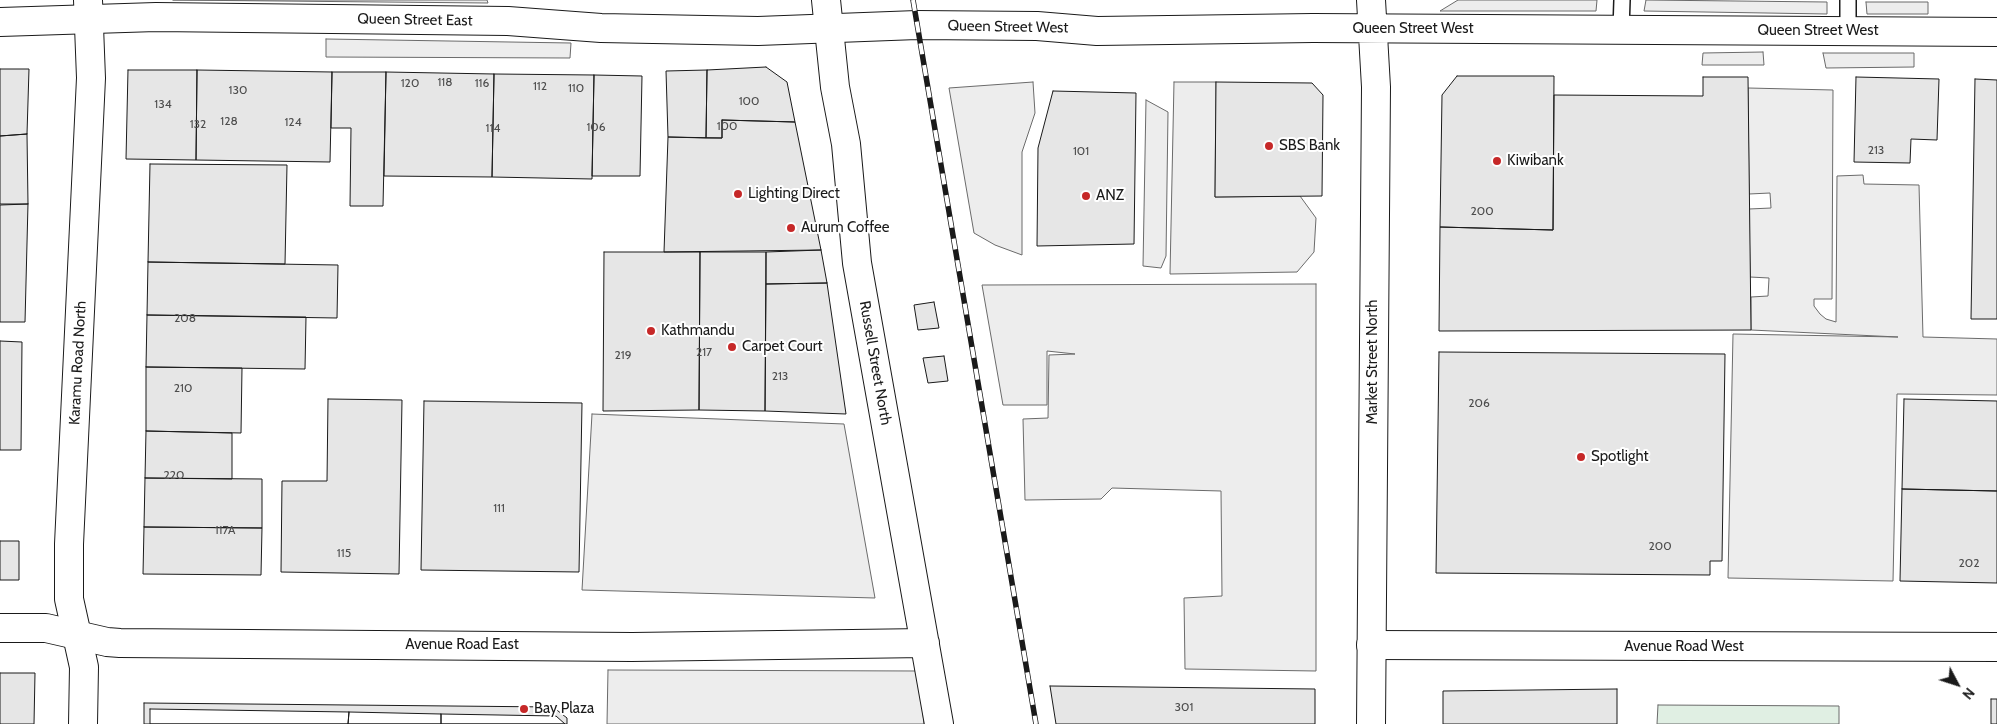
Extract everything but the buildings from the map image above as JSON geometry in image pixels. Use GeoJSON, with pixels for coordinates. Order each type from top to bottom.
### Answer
{"type":"FeatureCollection","features":[{"type":"Feature","properties":{"kind":"street","name":"Russell Street North"},"geometry":{"type":"LineString","coordinates":[[826,0],[836,87],[846,144],[857,263],[939,724]]}},
{"type":"Feature","properties":{"kind":"street","name":"Market Street North"},"geometry":{"type":"LineString","coordinates":[[1370,0],[1376,86],[1371,724]]}},
{"type":"Feature","properties":{"kind":"street","name":"Queen Street East"},"geometry":{"type":"LineString","coordinates":[[0,22],[88,10],[156,17],[508,22],[601,28],[758,31],[830,28]]}},
{"type":"Feature","properties":{"kind":"street","name":"Karamu Road North"},"geometry":{"type":"LineString","coordinates":[[83,724],[84,667],[69,598],[69,544],[92,78],[88,10]]}},
{"type":"Feature","properties":{"kind":"street","name":"Queen Street West"},"geometry":{"type":"LineString","coordinates":[[830,28],[917,25],[1037,26],[1097,31],[1373,29],[1997,32]]}},
{"type":"Feature","properties":{"kind":"street","name":"Avenue Road East"},"geometry":{"type":"LineString","coordinates":[[0,628],[46,628],[107,642],[140,643],[632,647],[925,643]]}},
{"type":"Feature","properties":{"kind":"street","name":"Avenue Road West"},"geometry":{"type":"LineString","coordinates":[[1371,645],[1997,647]]}},
{"type":"Feature","properties":{"kind":"lane"},"geometry":{"type":"LineString","coordinates":[[1621,30],[1622,0]]}},
{"type":"Feature","properties":{"kind":"lane"},"geometry":{"type":"LineString","coordinates":[[1848,0],[1848,32]]}},
{"type":"Feature","properties":{"kind":"green space"},"geometry":{"type":"Polygon","coordinates":[[[1658,705],[1839,706],[1839,724],[1657,724],[1658,705]]]}},
{"type":"Feature","properties":{"kind":"shaded area"},"geometry":{"type":"Polygon","coordinates":[[[173,0],[487,0],[488,3],[173,0]]]}},
{"type":"Feature","properties":{"kind":"shaded area"},"geometry":{"type":"Polygon","coordinates":[[[1458,0],[1597,0],[1596,11],[1440,11],[1458,0]]]}},
{"type":"Feature","properties":{"kind":"shaded area"},"geometry":{"type":"Polygon","coordinates":[[[1646,0],[1827,2],[1827,14],[1644,11],[1646,0]]]}},
{"type":"Feature","properties":{"kind":"shaded area"},"geometry":{"type":"Polygon","coordinates":[[[1866,2],[1928,2],[1928,14],[1867,14],[1866,2]]]}},
{"type":"Feature","properties":{"kind":"shaded area"},"geometry":{"type":"Polygon","coordinates":[[[326,39],[571,43],[570,58],[326,57],[326,39]]]}},
{"type":"Feature","properties":{"kind":"shaded area"},"geometry":{"type":"Polygon","coordinates":[[[1763,52],[1764,65],[1702,65],[1703,53],[1763,52]]]}},
{"type":"Feature","properties":{"kind":"shaded area"},"geometry":{"type":"Polygon","coordinates":[[[1823,53],[1914,53],[1914,67],[1826,68],[1823,53]]]}},
{"type":"Feature","properties":{"kind":"shaded area"},"geometry":{"type":"Polygon","coordinates":[[[1033,82],[1035,113],[1022,152],[1022,255],[995,245],[974,233],[949,88],[1033,82]]]}},
{"type":"Feature","properties":{"kind":"shaded area"},"geometry":{"type":"Polygon","coordinates":[[[1174,82],[1216,82],[1215,197],[1300,196],[1316,218],[1314,252],[1297,272],[1170,274],[1174,82]]]}},
{"type":"Feature","properties":{"kind":"shaded area"},"geometry":{"type":"Polygon","coordinates":[[[1748,88],[1833,90],[1832,299],[1814,299],[1814,306],[1820,314],[1826,319],[1836,322],[1837,176],[1863,175],[1864,184],[1919,185],[1923,337],[1997,339],[1997,395],[1897,394],[1893,581],[1728,578],[1733,334],[1898,337],[1751,330],[1751,297],[1768,296],[1769,278],[1750,277],[1749,209],[1771,208],[1770,193],[1749,194],[1748,88]]]}},
{"type":"Feature","properties":{"kind":"shaded area"},"geometry":{"type":"Polygon","coordinates":[[[1146,100],[1168,112],[1166,256],[1161,268],[1143,266],[1146,100]]]}},
{"type":"Feature","properties":{"kind":"shaded area"},"geometry":{"type":"Polygon","coordinates":[[[1316,284],[1316,671],[1185,669],[1184,598],[1222,596],[1221,491],[1112,488],[1101,499],[1025,500],[1023,419],[1048,418],[1049,355],[1075,354],[1047,351],[1047,405],[1003,405],[982,285],[1316,284]]]}},
{"type":"Feature","properties":{"kind":"shaded area"},"geometry":{"type":"Polygon","coordinates":[[[592,414],[844,424],[875,598],[582,590],[592,414]]]}},
{"type":"Feature","properties":{"kind":"shaded area"},"geometry":{"type":"Polygon","coordinates":[[[608,670],[919,671],[924,724],[607,724],[608,670]]]}},
{"type":"Feature","properties":{"kind":"railway"},"geometry":{"type":"LineString","coordinates":[[913,0],[1036,724]]}},
{"type":"Feature","properties":{"kind":"place","name":"SBS Bank"},"geometry":{"type":"Point","coordinates":[1269,146]}},
{"type":"Feature","properties":{"kind":"place","name":"Kiwibank"},"geometry":{"type":"Point","coordinates":[1497,161]}},
{"type":"Feature","properties":{"kind":"place","name":"Lighting Direct"},"geometry":{"type":"Point","coordinates":[738,194]}},
{"type":"Feature","properties":{"kind":"place","name":"ANZ"},"geometry":{"type":"Point","coordinates":[1086,196]}},
{"type":"Feature","properties":{"kind":"place","name":"Aurum Coffee"},"geometry":{"type":"Point","coordinates":[791,228]}},
{"type":"Feature","properties":{"kind":"place","name":"Kathmandu"},"geometry":{"type":"Point","coordinates":[651,331]}},
{"type":"Feature","properties":{"kind":"place","name":"Carpet Court"},"geometry":{"type":"Point","coordinates":[732,347]}},
{"type":"Feature","properties":{"kind":"place","name":"Spotlight"},"geometry":{"type":"Point","coordinates":[1581,457]}},
{"type":"Feature","properties":{"kind":"place","name":"Bay Plaza"},"geometry":{"type":"Point","coordinates":[524,709]}}]}
